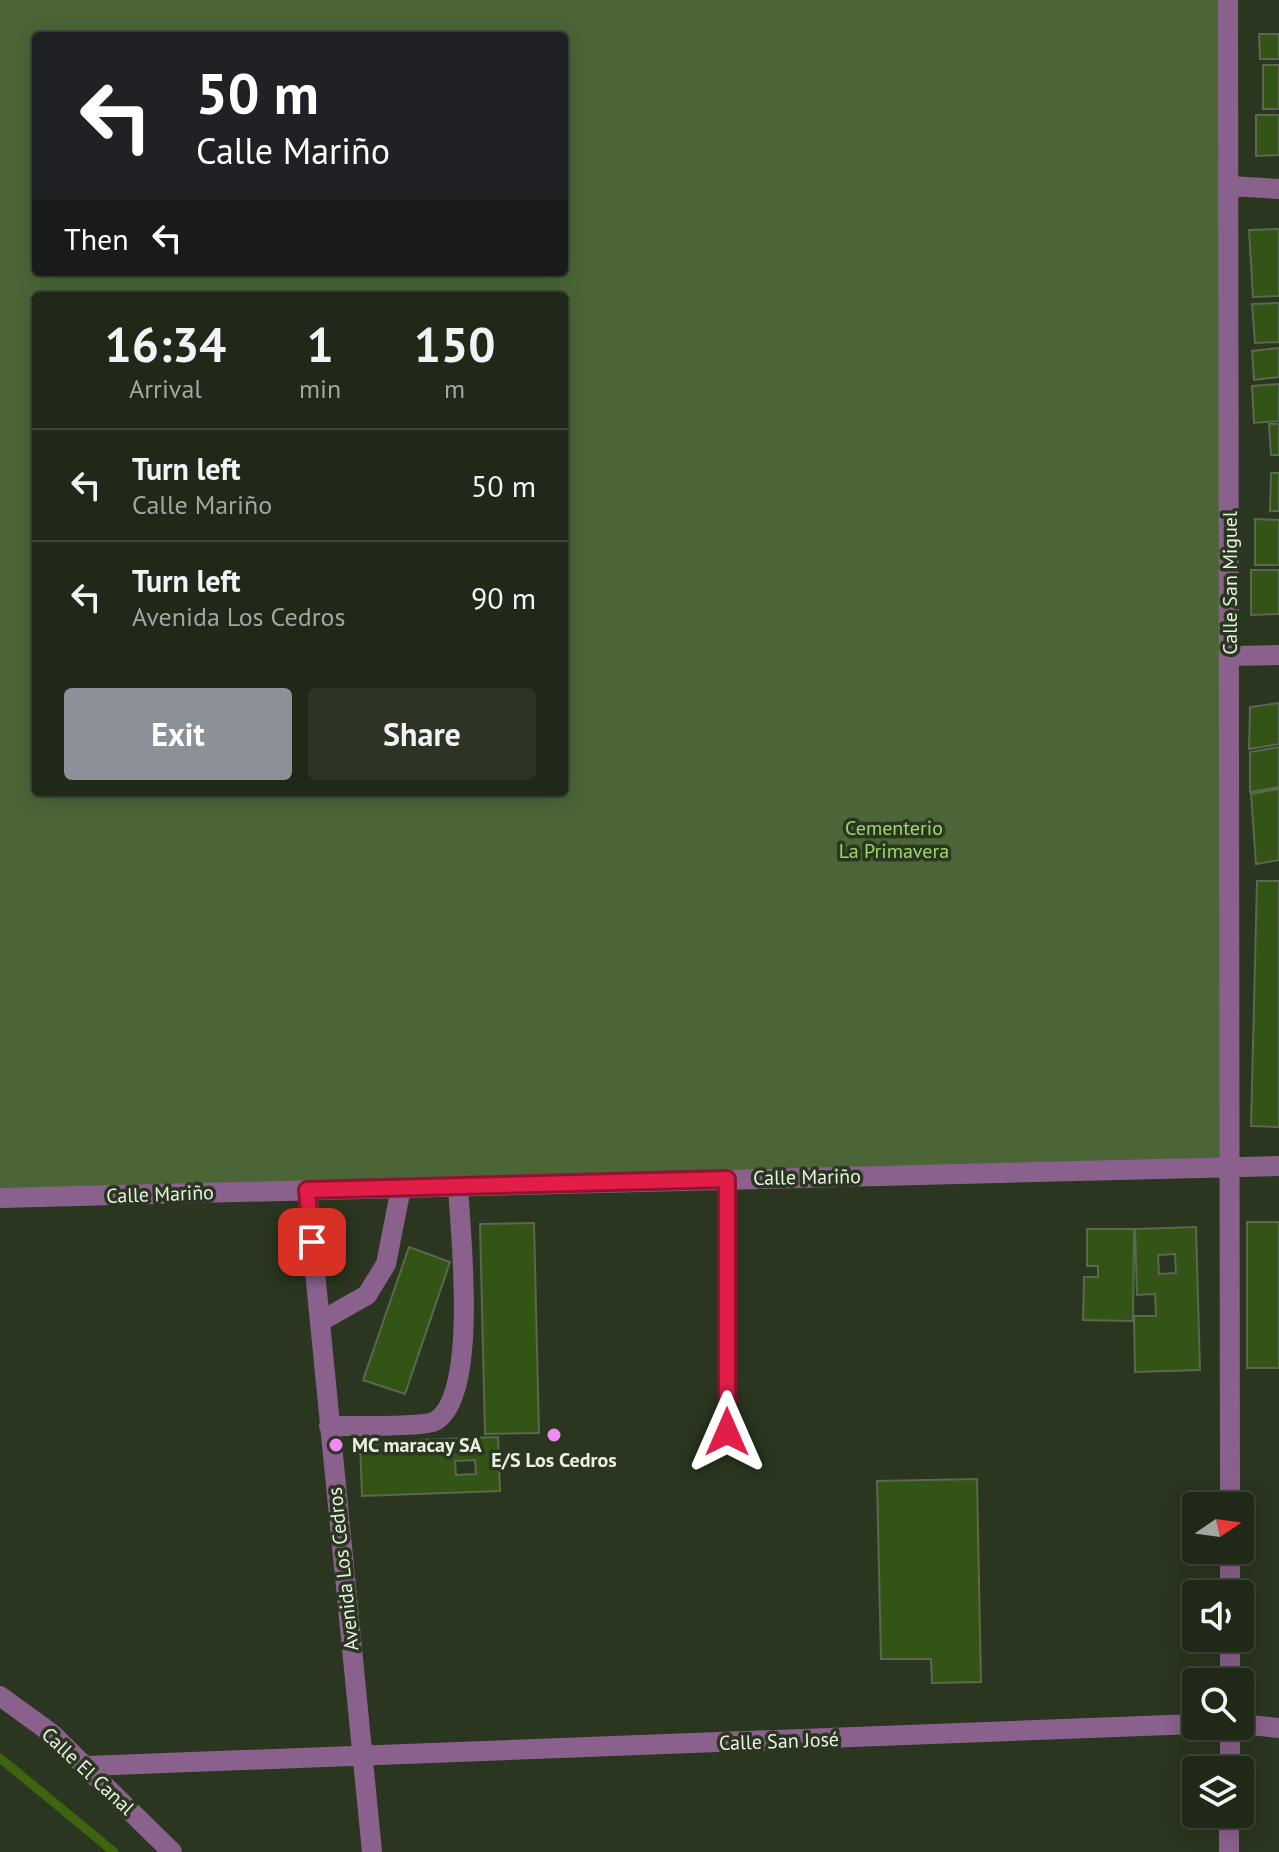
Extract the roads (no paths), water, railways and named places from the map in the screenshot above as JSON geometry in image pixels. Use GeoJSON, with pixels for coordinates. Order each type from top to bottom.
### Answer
{"type":"FeatureCollection","features":[{"type":"Feature","properties":{"kind":"street","name":"Calle San Miguel"},"geometry":{"type":"LineString","coordinates":[[1228,0],[1230,1492]]}},
{"type":"Feature","properties":{"kind":"street"},"geometry":{"type":"LineString","coordinates":[[1230,186],[1279,189]]}},
{"type":"Feature","properties":{"kind":"street"},"geometry":{"type":"LineString","coordinates":[[1230,656],[1279,655]]}},
{"type":"Feature","properties":{"kind":"street","name":"Calle Mariño"},"geometry":{"type":"LineString","coordinates":[[0,1198],[1279,1166]]}},
{"type":"Feature","properties":{"kind":"street"},"geometry":{"type":"LineString","coordinates":[[727,1179],[727,1432]]}},
{"type":"Feature","properties":{"kind":"street"},"geometry":{"type":"LineString","coordinates":[[329,1426],[433,1422],[450,1408],[464,1338],[458,1186]]}},
{"type":"Feature","properties":{"kind":"street"},"geometry":{"type":"LineString","coordinates":[[321,1321],[367,1295],[386,1264],[401,1188]]}},
{"type":"Feature","properties":{"kind":"street","name":"Avenida Los Cedros"},"geometry":{"type":"LineString","coordinates":[[307,1190],[372,1852]]}},
{"type":"Feature","properties":{"kind":"street","name":"Calle El Canal"},"geometry":{"type":"LineString","coordinates":[[0,1696],[51,1733],[172,1852]]}},
{"type":"Feature","properties":{"kind":"street","name":"Calle San José"},"geometry":{"type":"LineString","coordinates":[[87,1766],[1182,1725]]}},
{"type":"Feature","properties":{"kind":"street"},"geometry":{"type":"LineString","coordinates":[[1254,1725],[1279,1728]]}},
{"type":"Feature","properties":{"kind":"street"},"geometry":{"type":"LineString","coordinates":[[1229,1828],[1229,1852]]}},
{"type":"Feature","properties":{"kind":"waterway"},"geometry":{"type":"LineString","coordinates":[[0,1758],[114,1852]]}},
{"type":"Feature","properties":{"kind":"place","name":"E/S Los Cedros"},"geometry":{"type":"Point","coordinates":[554,1435]}},
{"type":"Feature","properties":{"kind":"place","name":"MC maracay SA"},"geometry":{"type":"Point","coordinates":[336,1445]}},
{"type":"Feature","properties":{"kind":"park label","name":"Cementerio La Primavera"},"geometry":{"type":"Point","coordinates":[894,840]}}]}
